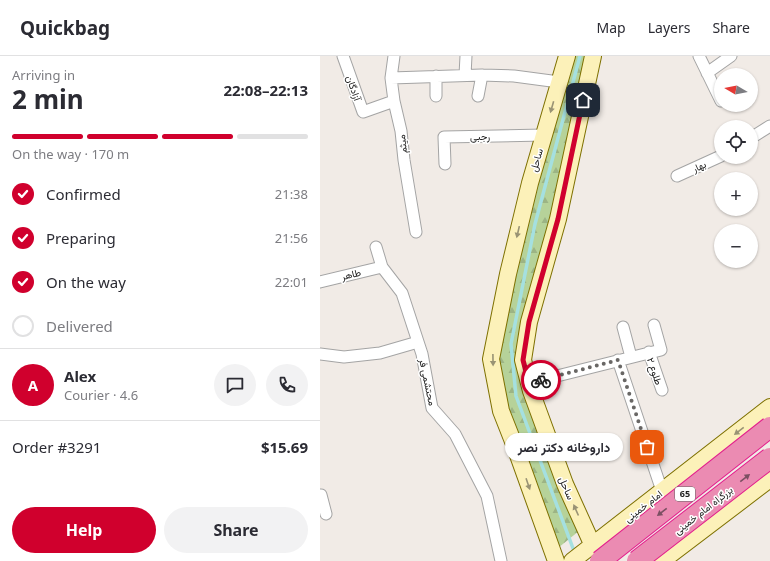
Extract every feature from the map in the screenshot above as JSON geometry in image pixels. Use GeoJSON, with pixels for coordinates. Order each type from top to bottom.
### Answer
{"type":"FeatureCollection","features":[{"type":"Feature","properties":{"kind":"highway","name":"65"},"geometry":{"type":"LineString","coordinates":[[596,553],[770,427]]}},
{"type":"Feature","properties":{"kind":"highway","name":"بزرگراه امام خمینی"},"geometry":{"type":"LineString","coordinates":[[637,561],[770,458]]}},
{"type":"Feature","properties":{"kind":"street","name":"آزادگان"},"geometry":{"type":"LineString","coordinates":[[343,56],[363,112],[394,101]]}},
{"type":"Feature","properties":{"kind":"street","name":"میثم"},"geometry":{"type":"LineString","coordinates":[[394,56],[391,78],[394,101],[401,131],[404,160],[416,232]]}},
{"type":"Feature","properties":{"kind":"street"},"geometry":{"type":"LineString","coordinates":[[466,56],[466,75]]}},
{"type":"Feature","properties":{"kind":"street","name":"ساحل"},"geometry":{"type":"LineString","coordinates":[[556,561],[501,411],[491,359],[530,184],[567,56]]}},
{"type":"Feature","properties":{"kind":"street","name":"ساحل"},"geometry":{"type":"LineString","coordinates":[[593,56],[558,219],[529,322],[523,360],[529,383],[565,484],[596,553]]}},
{"type":"Feature","properties":{"kind":"street"},"geometry":{"type":"LineString","coordinates":[[699,56],[714,87]]}},
{"type":"Feature","properties":{"kind":"street"},"geometry":{"type":"LineString","coordinates":[[707,73],[731,56]]}},
{"type":"Feature","properties":{"kind":"street"},"geometry":{"type":"LineString","coordinates":[[391,78],[482,75],[514,76],[559,82]]}},
{"type":"Feature","properties":{"kind":"street"},"geometry":{"type":"LineString","coordinates":[[478,96],[482,75]]}},
{"type":"Feature","properties":{"kind":"street"},"geometry":{"type":"LineString","coordinates":[[436,76],[436,96]]}},
{"type":"Feature","properties":{"kind":"street"},"geometry":{"type":"LineString","coordinates":[[758,134],[770,126]]}},
{"type":"Feature","properties":{"kind":"street","name":"رجبی"},"geometry":{"type":"LineString","coordinates":[[445,164],[444,137],[544,136]]}},
{"type":"Feature","properties":{"kind":"street","name":"بهار"},"geometry":{"type":"LineString","coordinates":[[677,176],[714,159]]}},
{"type":"Feature","properties":{"kind":"street"},"geometry":{"type":"LineString","coordinates":[[376,247],[382,267]]}},
{"type":"Feature","properties":{"kind":"street","name":"طاهر"},"geometry":{"type":"LineString","coordinates":[[320,282],[382,267]]}},
{"type":"Feature","properties":{"kind":"street","name":"محتشمی فر"},"geometry":{"type":"LineString","coordinates":[[382,267],[402,293],[422,354],[432,408],[455,434],[487,496],[501,561]]}},
{"type":"Feature","properties":{"kind":"street"},"geometry":{"type":"LineString","coordinates":[[529,383],[661,350],[654,325]]}},
{"type":"Feature","properties":{"kind":"street"},"geometry":{"type":"LineString","coordinates":[[623,327],[631,357]]}},
{"type":"Feature","properties":{"kind":"street"},"geometry":{"type":"LineString","coordinates":[[320,354],[344,357],[380,353],[418,342]]}},
{"type":"Feature","properties":{"kind":"street","name":"طلوع ۲"},"geometry":{"type":"LineString","coordinates":[[649,352],[662,390]]}},
{"type":"Feature","properties":{"kind":"street"},"geometry":{"type":"LineString","coordinates":[[618,360],[662,491]]}},
{"type":"Feature","properties":{"kind":"street","name":"امام خمینی"},"geometry":{"type":"LineString","coordinates":[[572,561],[596,553],[662,491],[770,407]]}},
{"type":"Feature","properties":{"kind":"street"},"geometry":{"type":"LineString","coordinates":[[701,460],[700,472],[702,483],[708,493],[714,500],[724,505],[733,507]]}},
{"type":"Feature","properties":{"kind":"street"},"geometry":{"type":"LineString","coordinates":[[678,479],[686,480],[702,492],[709,502],[712,512],[712,523]]}},
{"type":"Feature","properties":{"kind":"street"},"geometry":{"type":"LineString","coordinates":[[662,561],[770,479]]}},
{"type":"Feature","properties":{"kind":"street"},"geometry":{"type":"LineString","coordinates":[[320,495],[326,514]]}},
{"type":"Feature","properties":{"kind":"green space"},"geometry":{"type":"Polygon","coordinates":[[[573,56],[588,56],[519,352],[579,531],[558,548],[507,411],[497,359],[517,259],[573,56]]]}},
{"type":"Feature","properties":{"kind":"waterway"},"geometry":{"type":"LineString","coordinates":[[574,551],[516,396],[511,344],[535,224],[580,56]]}},
{"type":"Feature","properties":{"kind":"way so far"},"geometry":{"type":"LineString","coordinates":[[541,380],[618,360],[647,447]]}},
{"type":"Feature","properties":{"kind":"place","name":"داروخانه دکتر نصر"},"geometry":{"type":"Point","coordinates":[647,447]}},
{"type":"Feature","properties":{"kind":"route"},"geometry":{"type":"LineString","coordinates":[[541,380],[529,383],[523,360],[529,322],[558,219],[583,100]]}}]}
